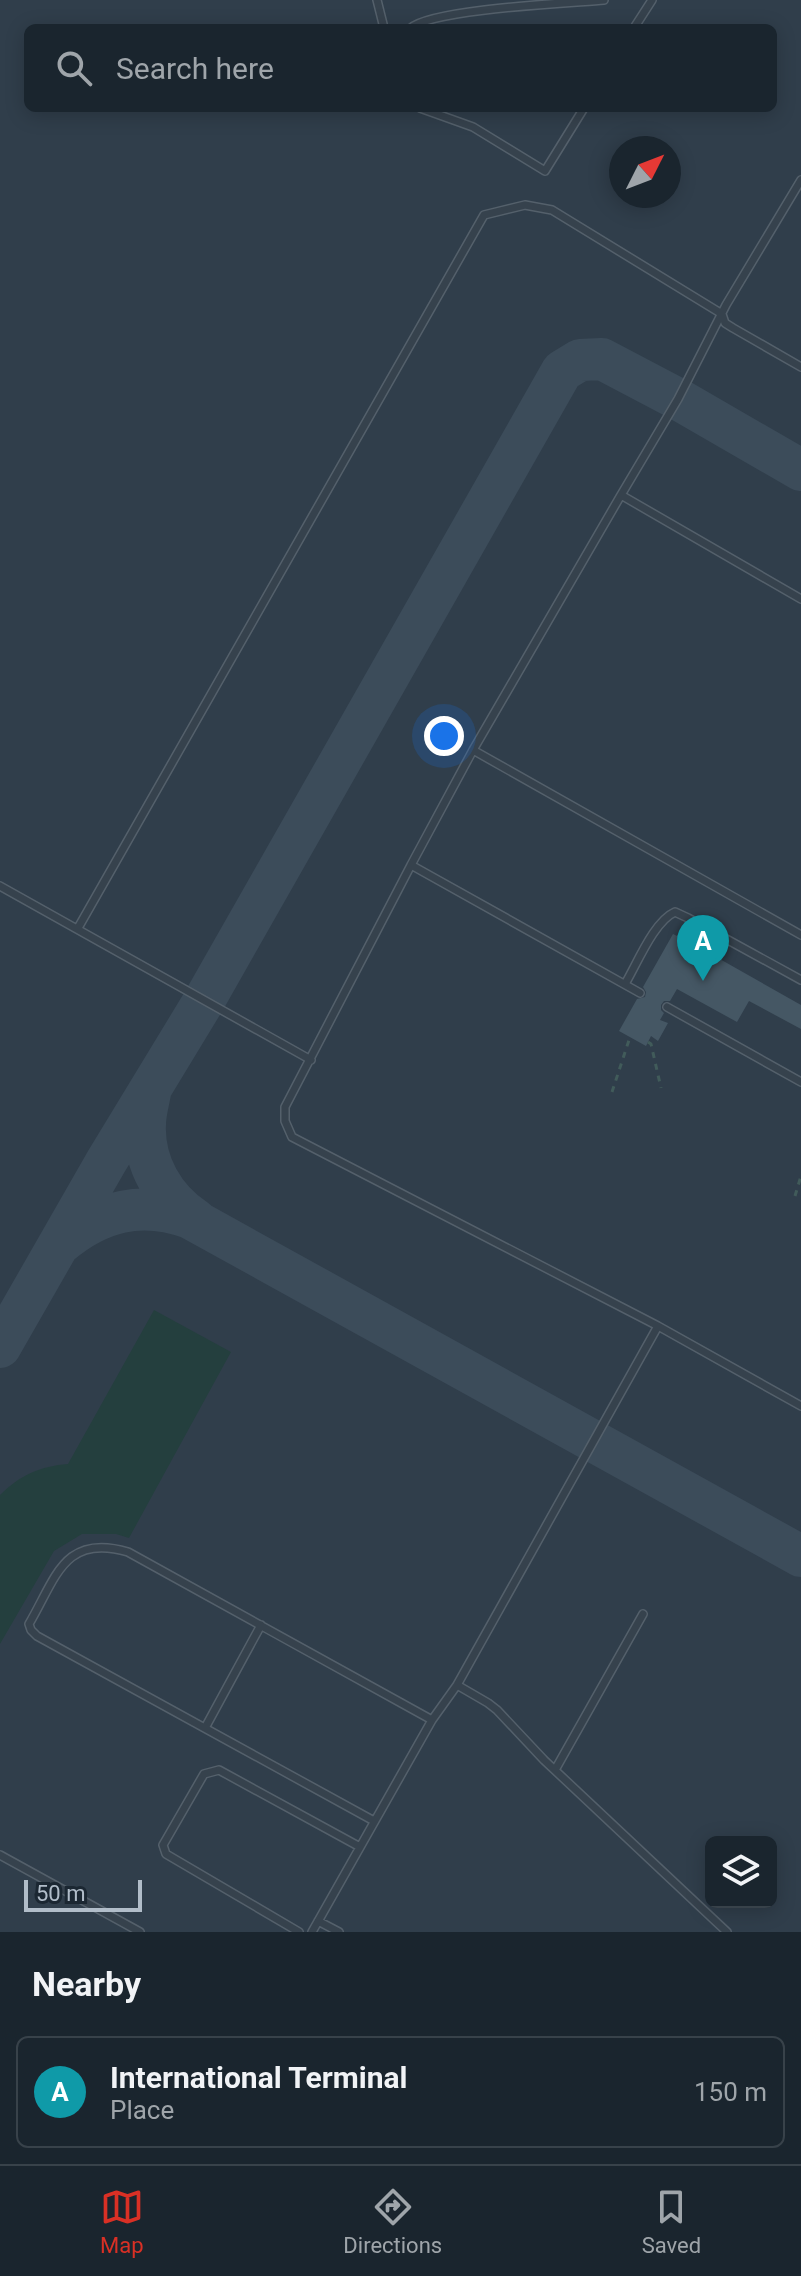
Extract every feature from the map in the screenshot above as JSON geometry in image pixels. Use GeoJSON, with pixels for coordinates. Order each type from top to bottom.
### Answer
{"type":"FeatureCollection","features":[{"type":"Feature","properties":{"kind":"lane"},"geometry":{"type":"LineString","coordinates":[[377,0],[383,24]]}},
{"type":"Feature","properties":{"kind":"lane"},"geometry":{"type":"LineString","coordinates":[[416,24],[457,14],[604,0]]}},
{"type":"Feature","properties":{"kind":"lane"},"geometry":{"type":"LineString","coordinates":[[637,24],[652,0]]}},
{"type":"Feature","properties":{"kind":"lane"},"geometry":{"type":"LineString","coordinates":[[431,112],[473,127],[545,171],[582,112]]}},
{"type":"Feature","properties":{"kind":"lane"},"geometry":{"type":"LineString","coordinates":[[801,180],[722,314],[678,399],[473,750],[285,1107],[285,1121],[292,1137],[658,1326],[801,1406]]}},
{"type":"Feature","properties":{"kind":"lane"},"geometry":{"type":"LineString","coordinates":[[78,928],[484,215],[525,205],[552,210],[722,314],[725,323],[801,367]]}},
{"type":"Feature","properties":{"kind":"lane"},"geometry":{"type":"LineString","coordinates":[[621,495],[801,599]]}},
{"type":"Feature","properties":{"kind":"lane"},"geometry":{"type":"LineString","coordinates":[[473,750],[801,935]]}},
{"type":"Feature","properties":{"kind":"lane"},"geometry":{"type":"LineString","coordinates":[[411,865],[640,993]]}},
{"type":"Feature","properties":{"kind":"lane"},"geometry":{"type":"LineString","coordinates":[[0,886],[311,1060]]}},
{"type":"Feature","properties":{"kind":"lane"},"geometry":{"type":"LineString","coordinates":[[625,984],[665,916],[675,912],[801,980]]}},
{"type":"Feature","properties":{"kind":"lane"},"geometry":{"type":"LineString","coordinates":[[667,1007],[801,1082]]}},
{"type":"Feature","properties":{"kind":"lane"},"geometry":{"type":"LineString","coordinates":[[312,1932],[432,1720],[457,1685],[658,1326]]}},
{"type":"Feature","properties":{"kind":"lane"},"geometry":{"type":"LineString","coordinates":[[374,1821],[37,1636],[29,1624],[61,1568],[71,1555],[89,1548],[110,1547],[128,1552],[432,1720]]}},
{"type":"Feature","properties":{"kind":"lane"},"geometry":{"type":"LineString","coordinates":[[555,1770],[643,1614]]}},
{"type":"Feature","properties":{"kind":"lane"},"geometry":{"type":"LineString","coordinates":[[205,1728],[261,1625]]}},
{"type":"Feature","properties":{"kind":"lane"},"geometry":{"type":"LineString","coordinates":[[457,1685],[497,1710],[555,1770],[727,1932]]}},
{"type":"Feature","properties":{"kind":"lane"},"geometry":{"type":"LineString","coordinates":[[299,1932],[166,1854],[163,1845],[204,1774],[219,1770],[360,1847]]}},
{"type":"Feature","properties":{"kind":"lane"},"geometry":{"type":"LineString","coordinates":[[0,1855],[140,1932]]}},
{"type":"Feature","properties":{"kind":"lane"},"geometry":{"type":"LineString","coordinates":[[318,1921],[339,1932]]}},
{"type":"Feature","properties":{"kind":"path"},"geometry":{"type":"LineString","coordinates":[[692,940],[682,935],[684,930],[699,938]]}},
{"type":"Feature","properties":{"kind":"path"},"geometry":{"type":"LineString","coordinates":[[612,1092],[630,1037]]}},
{"type":"Feature","properties":{"kind":"path"},"geometry":{"type":"LineString","coordinates":[[648,1042],[661,1088]]}},
{"type":"Feature","properties":{"kind":"path"},"geometry":{"type":"LineString","coordinates":[[795,1196],[801,1176]]}},
{"type":"Feature","properties":{"kind":"shaded area"},"geometry":{"type":"Polygon","coordinates":[[[0,0],[801,0],[801,1932],[0,1932],[0,0]]]}},
{"type":"Feature","properties":{"kind":"green space"},"geometry":{"type":"Polygon","coordinates":[[[154,1310],[231,1352],[129,1538],[116,1534],[82,1534],[54,1551],[0,1644],[0,1495],[31,1473],[68,1464],[154,1310]]]}},
{"type":"Feature","properties":{"kind":"building"},"geometry":{"type":"Polygon","coordinates":[[[683,925],[700,935],[695,945],[801,1005],[801,1029],[749,1001],[737,1022],[677,989],[670,1001],[664,1001],[661,1005],[664,1013],[660,1020],[668,1023],[658,1041],[651,1036],[646,1046],[619,1031],[637,999],[645,997],[643,987],[673,934],[677,936],[683,925]]]}},
{"type":"Feature","properties":{"kind":"taxiway"},"geometry":{"type":"LineString","coordinates":[[0,1347],[106,1162],[205,999],[562,371],[580,360],[602,359],[801,470]]}},
{"type":"Feature","properties":{"kind":"taxiway"},"geometry":{"type":"LineString","coordinates":[[150,1093],[145,1138],[152,1166],[165,1191],[196,1220]]}},
{"type":"Feature","properties":{"kind":"taxiway"},"geometry":{"type":"LineString","coordinates":[[60,1244],[90,1223],[121,1212],[154,1210],[190,1218],[801,1556]]}},
{"type":"Feature","properties":{"kind":"place","name":"International Terminal"},"geometry":{"type":"Point","coordinates":[703,981]}}]}
